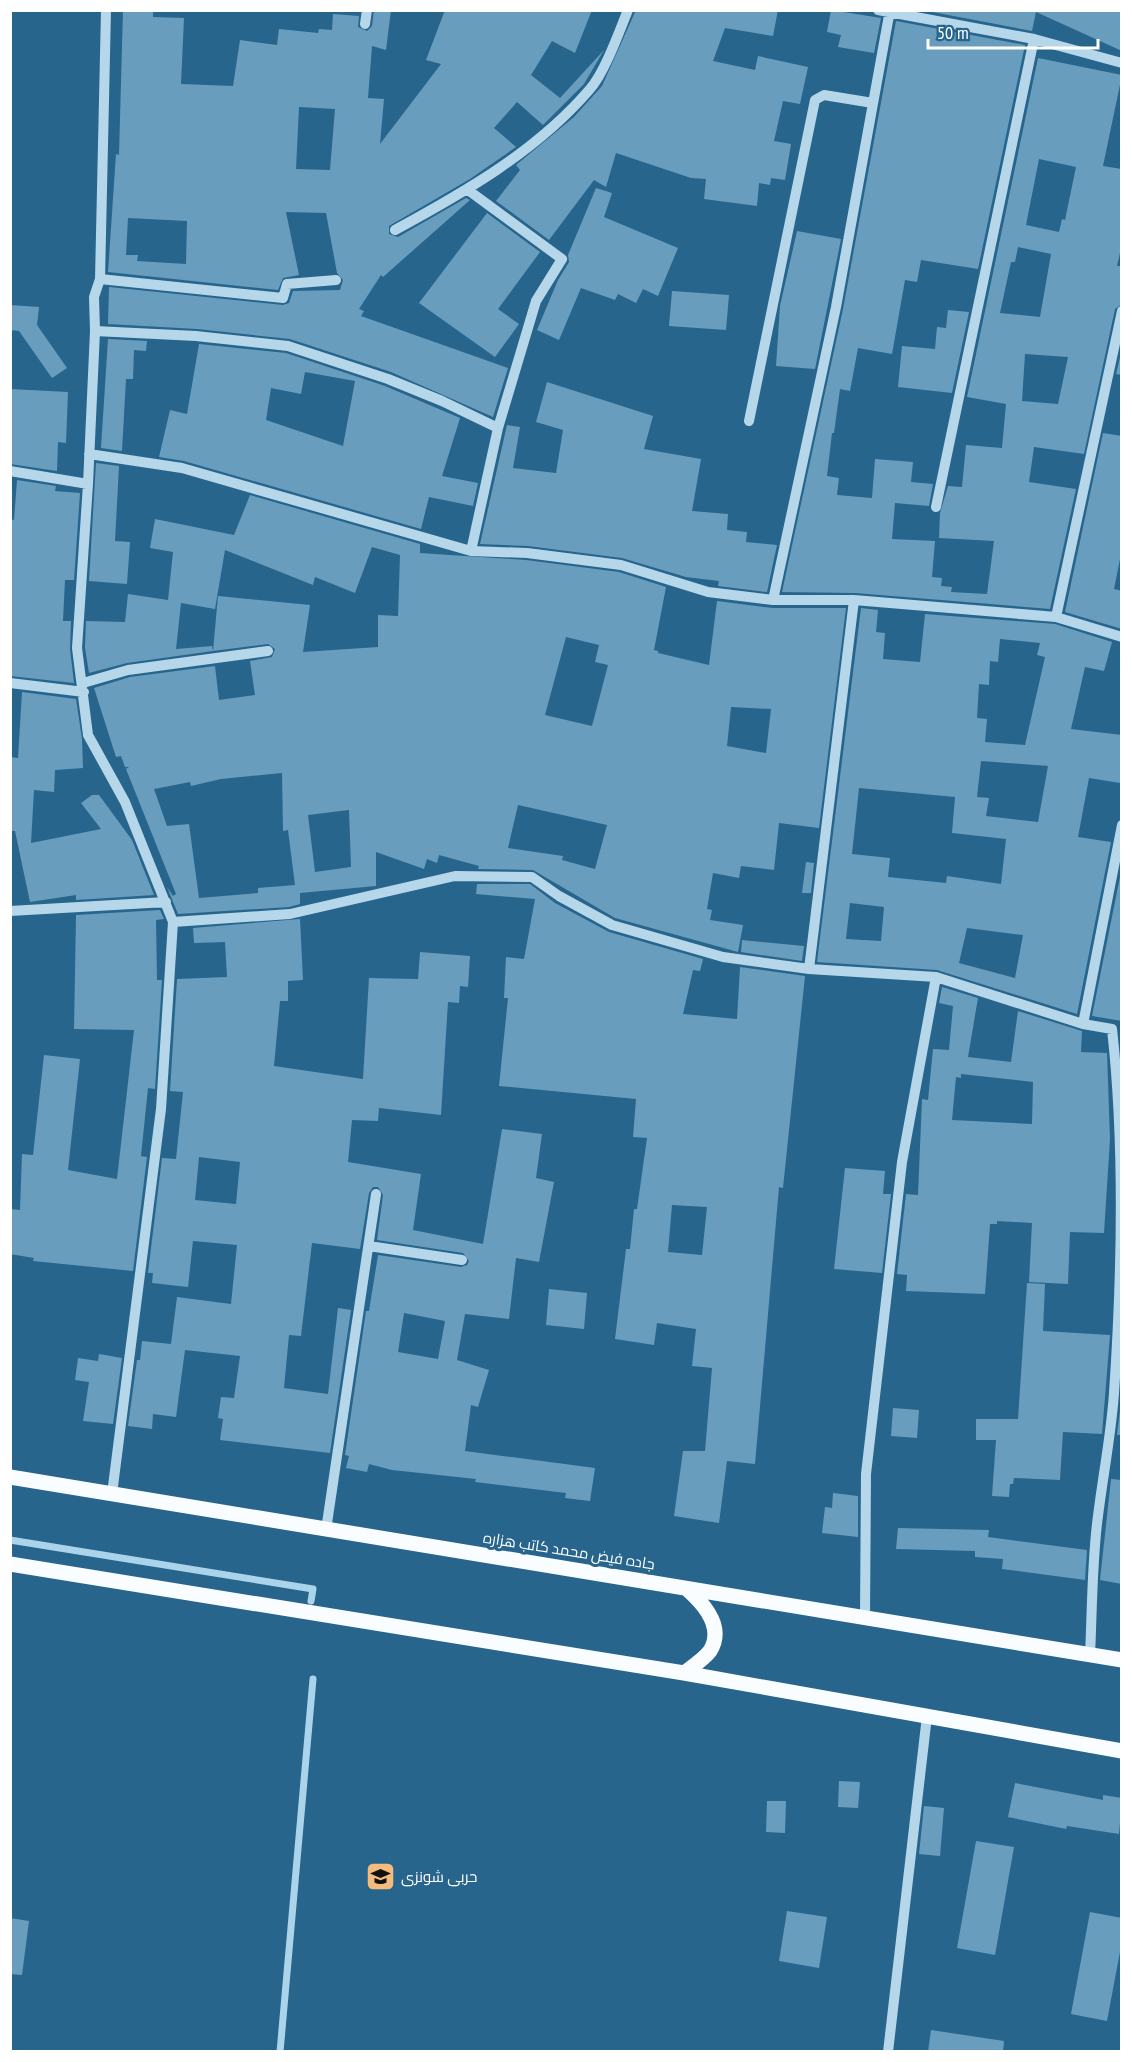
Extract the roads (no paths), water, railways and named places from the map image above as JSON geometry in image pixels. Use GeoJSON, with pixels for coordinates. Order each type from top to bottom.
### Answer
{"type":"FeatureCollection","features":[{"type":"Feature","properties":{"kind":"main road","name":"جاده فیض محمد کاتب هزاره"},"geometry":{"type":"LineString","coordinates":[[10,1477],[1122,1660]]}},
{"type":"Feature","properties":{"kind":"main road"},"geometry":{"type":"LineString","coordinates":[[10,1564],[684,1673],[1122,1751]]}},
{"type":"Feature","properties":{"kind":"main road"},"geometry":{"type":"LineString","coordinates":[[684,1673],[711,1650],[714,1626],[706,1607],[687,1588]]}},
{"type":"Feature","properties":{"kind":"street"},"geometry":{"type":"LineString","coordinates":[[106,10],[100,279],[94,297],[95,331],[88,484],[77,648],[84,688],[88,735],[125,802],[173,922],[161,1108],[112,1494]]}},
{"type":"Feature","properties":{"kind":"street"},"geometry":{"type":"LineString","coordinates":[[365,24],[367,10]]}},
{"type":"Feature","properties":{"kind":"street"},"geometry":{"type":"LineString","coordinates":[[395,230],[468,190],[533,144],[592,87],[628,10]]}},
{"type":"Feature","properties":{"kind":"street"},"geometry":{"type":"LineString","coordinates":[[773,600],[836,307],[873,103],[885,11],[1034,39],[1122,63]]}},
{"type":"Feature","properties":{"kind":"street"},"geometry":{"type":"LineString","coordinates":[[936,507],[1034,39]]}},
{"type":"Feature","properties":{"kind":"street"},"geometry":{"type":"LineString","coordinates":[[749,421],[815,100],[824,94],[873,103]]}},
{"type":"Feature","properties":{"kind":"street"},"geometry":{"type":"LineString","coordinates":[[468,190],[562,259],[536,301],[498,428],[471,551]]}},
{"type":"Feature","properties":{"kind":"street"},"geometry":{"type":"LineString","coordinates":[[100,279],[283,298],[287,284],[336,280]]}},
{"type":"Feature","properties":{"kind":"street"},"geometry":{"type":"LineString","coordinates":[[1056,618],[1122,311]]}},
{"type":"Feature","properties":{"kind":"street"},"geometry":{"type":"LineString","coordinates":[[95,331],[196,336],[288,346],[399,384],[498,428]]}},
{"type":"Feature","properties":{"kind":"street"},"geometry":{"type":"LineString","coordinates":[[89,454],[182,468],[471,551],[527,553],[621,565],[708,592],[773,600],[854,600],[1056,618],[1122,637]]}},
{"type":"Feature","properties":{"kind":"street"},"geometry":{"type":"LineString","coordinates":[[10,471],[88,484]]}},
{"type":"Feature","properties":{"kind":"street"},"geometry":{"type":"LineString","coordinates":[[809,969],[854,600]]}},
{"type":"Feature","properties":{"kind":"street"},"geometry":{"type":"LineString","coordinates":[[10,683],[84,688],[128,670],[268,651]]}},
{"type":"Feature","properties":{"kind":"street"},"geometry":{"type":"LineString","coordinates":[[1083,1024],[1122,825]]}},
{"type":"Feature","properties":{"kind":"street"},"geometry":{"type":"LineString","coordinates":[[173,922],[290,914],[455,876],[532,878],[559,896],[612,925],[723,957],[809,969],[936,976],[1083,1024],[1112,1029],[1117,1072],[1119,1171],[1114,1395],[1097,1527],[1090,1656]]}},
{"type":"Feature","properties":{"kind":"street"},"geometry":{"type":"LineString","coordinates":[[10,911],[166,902]]}},
{"type":"Feature","properties":{"kind":"street"},"geometry":{"type":"LineString","coordinates":[[865,1617],[866,1474],[902,1162],[936,976]]}},
{"type":"Feature","properties":{"kind":"street"},"geometry":{"type":"LineString","coordinates":[[326,1530],[376,1194]]}},
{"type":"Feature","properties":{"kind":"street"},"geometry":{"type":"LineString","coordinates":[[369,1246],[462,1260]]}},
{"type":"Feature","properties":{"kind":"street"},"geometry":{"type":"LineString","coordinates":[[888,2052],[927,1716]]}},
{"type":"Feature","properties":{"kind":"waterway"},"geometry":{"type":"LineString","coordinates":[[10,1540],[313,1589],[311,1601]]}},
{"type":"Feature","properties":{"kind":"waterway"},"geometry":{"type":"LineString","coordinates":[[280,2052],[313,1679]]}},
{"type":"Feature","properties":{"kind":"place","name":"حربی شونزی"},"geometry":{"type":"Point","coordinates":[380,1877]}}]}
